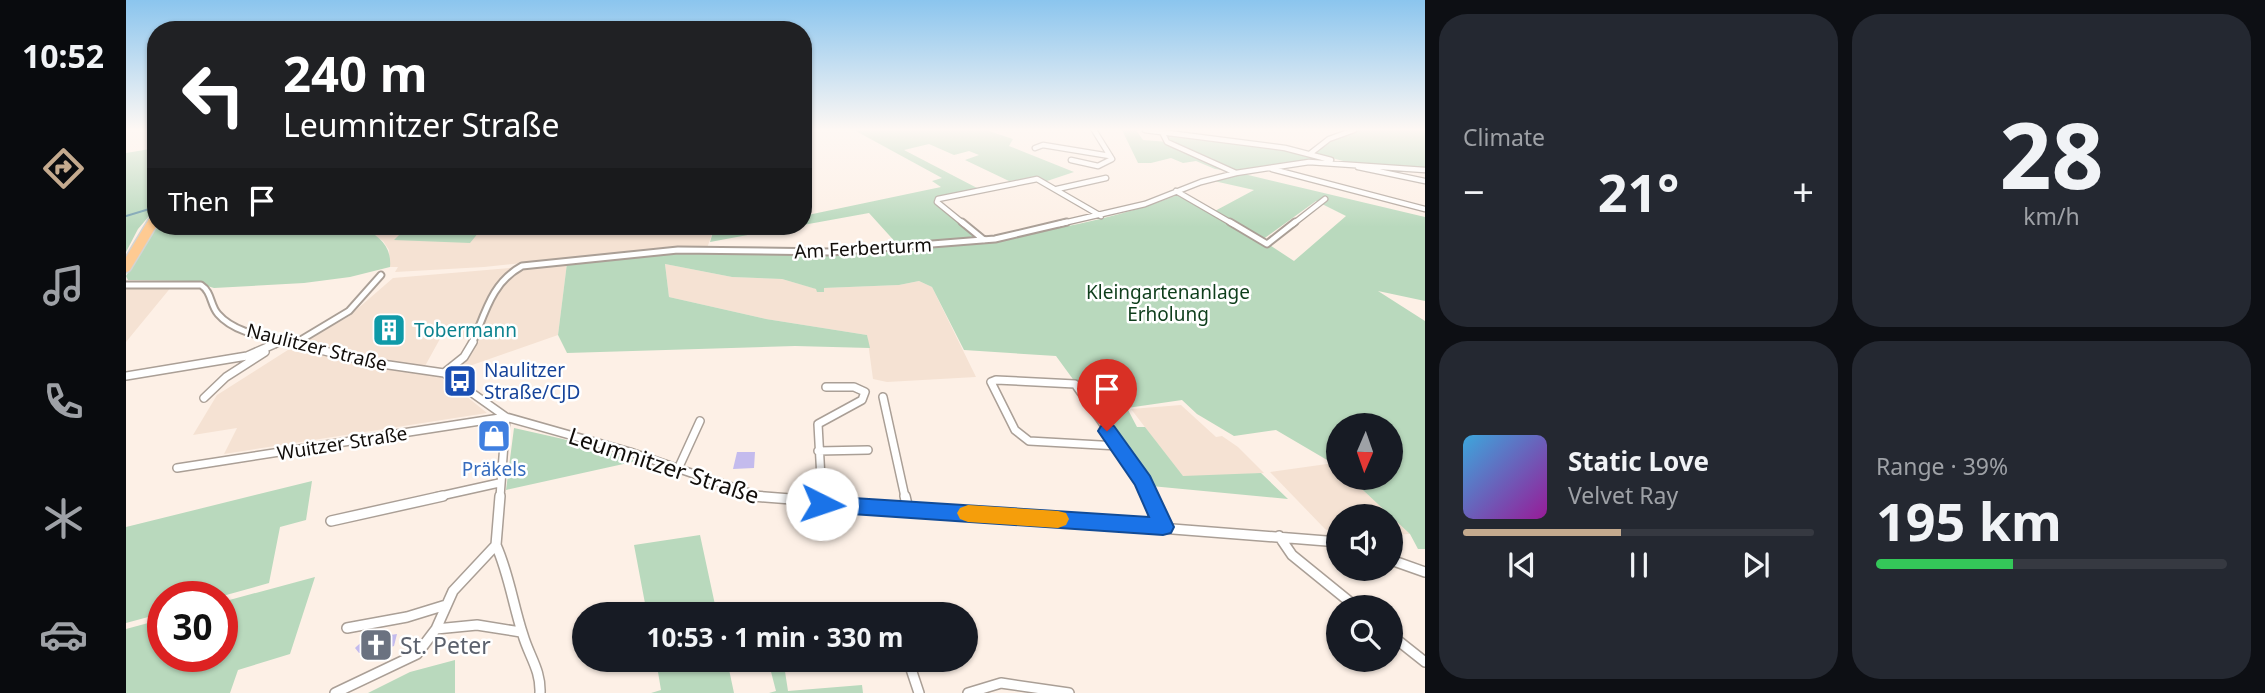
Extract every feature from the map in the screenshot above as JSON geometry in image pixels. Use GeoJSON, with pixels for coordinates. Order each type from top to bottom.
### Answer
{"type":"FeatureCollection","features":[{"type":"Feature","properties":{"kind":"main road"},"geometry":{"type":"LineString","coordinates":[[126,267],[147,232]]}},
{"type":"Feature","properties":{"kind":"street"},"geometry":{"type":"LineString","coordinates":[[1082,162],[1098,166],[1105,162]]}},
{"type":"Feature","properties":{"kind":"street"},"geometry":{"type":"LineString","coordinates":[[1212,162],[1236,173]]}},
{"type":"Feature","properties":{"kind":"street","name":"Am Ferberturm"},"geometry":{"type":"LineString","coordinates":[[444,373],[468,352],[482,315],[494,294],[515,269],[678,250],[831,252],[984,240],[1101,216],[1236,173],[1307,162]]}},
{"type":"Feature","properties":{"kind":"street","name":"Am Ferberturm"},"geometry":{"type":"LineString","coordinates":[[1319,162],[1337,163]]}},
{"type":"Feature","properties":{"kind":"street"},"geometry":{"type":"LineString","coordinates":[[1337,163],[1344,162]]}},
{"type":"Feature","properties":{"kind":"street"},"geometry":{"type":"LineString","coordinates":[[1351,162],[1425,170]]}},
{"type":"Feature","properties":{"kind":"street"},"geometry":{"type":"LineString","coordinates":[[1337,163],[1425,181]]}},
{"type":"Feature","properties":{"kind":"street","name":"Am Ferberturm"},"geometry":{"type":"LineString","coordinates":[[1270,169],[1425,209]]}},
{"type":"Feature","properties":{"kind":"street"},"geometry":{"type":"LineString","coordinates":[[1057,189],[1106,178]]}},
{"type":"Feature","properties":{"kind":"street"},"geometry":{"type":"LineString","coordinates":[[984,240],[937,202],[938,199],[1037,179],[1101,216]]}},
{"type":"Feature","properties":{"kind":"street"},"geometry":{"type":"LineString","coordinates":[[1176,191],[1267,244],[1325,199]]}},
{"type":"Feature","properties":{"kind":"street"},"geometry":{"type":"LineString","coordinates":[[294,344],[349,310],[381,275]]}},
{"type":"Feature","properties":{"kind":"street","name":"Naulitzer Straße"},"geometry":{"type":"LineString","coordinates":[[126,285],[201,285],[207,289],[217,313],[241,330],[368,362],[444,373],[506,417]]}},
{"type":"Feature","properties":{"kind":"street"},"geometry":{"type":"LineString","coordinates":[[126,376],[247,356],[282,341]]}},
{"type":"Feature","properties":{"kind":"street"},"geometry":{"type":"LineString","coordinates":[[204,398],[226,377],[282,341]]}},
{"type":"Feature","properties":{"kind":"street"},"geometry":{"type":"LineString","coordinates":[[1118,446],[1029,441],[1015,430],[991,382],[996,380],[1074,384],[1118,446],[1143,482],[1163,527]]}},
{"type":"Feature","properties":{"kind":"street"},"geometry":{"type":"LineString","coordinates":[[822,504],[818,425],[865,396],[864,392],[854,387],[826,387]]}},
{"type":"Feature","properties":{"kind":"street"},"geometry":{"type":"LineString","coordinates":[[883,397],[908,509]]}},
{"type":"Feature","properties":{"kind":"street"},"geometry":{"type":"LineString","coordinates":[[506,417],[496,545],[513,587],[521,632],[541,675],[540,693]]}},
{"type":"Feature","properties":{"kind":"street","name":"Wuitzer Straße"},"geometry":{"type":"LineString","coordinates":[[177,468],[506,417]]}},
{"type":"Feature","properties":{"kind":"street","name":"Leumnitzer Straße"},"geometry":{"type":"LineString","coordinates":[[506,417],[678,469],[757,497],[1326,541]]}},
{"type":"Feature","properties":{"kind":"street"},"geometry":{"type":"LineString","coordinates":[[678,469],[700,421]]}},
{"type":"Feature","properties":{"kind":"street"},"geometry":{"type":"LineString","coordinates":[[818,451],[868,450]]}},
{"type":"Feature","properties":{"kind":"street"},"geometry":{"type":"LineString","coordinates":[[331,521],[499,484]]}},
{"type":"Feature","properties":{"kind":"street"},"geometry":{"type":"LineString","coordinates":[[1279,536],[1292,555],[1341,595]]}},
{"type":"Feature","properties":{"kind":"street"},"geometry":{"type":"LineString","coordinates":[[335,693],[417,654],[436,629],[453,591],[496,545]]}},
{"type":"Feature","properties":{"kind":"street"},"geometry":{"type":"LineString","coordinates":[[1403,564],[1425,572]]}},
{"type":"Feature","properties":{"kind":"street"},"geometry":{"type":"LineString","coordinates":[[347,628],[407,617],[446,605]]}},
{"type":"Feature","properties":{"kind":"street"},"geometry":{"type":"LineString","coordinates":[[436,629],[477,625],[521,632]]}},
{"type":"Feature","properties":{"kind":"street"},"geometry":{"type":"LineString","coordinates":[[1403,645],[1425,663]]}},
{"type":"Feature","properties":{"kind":"street"},"geometry":{"type":"LineString","coordinates":[[912,672],[919,693]]}},
{"type":"Feature","properties":{"kind":"street"},"geometry":{"type":"LineString","coordinates":[[968,693],[1001,683],[1069,693]]}},
{"type":"Feature","properties":{"kind":"shaded area"},"geometry":{"type":"Polygon","coordinates":[[[373,235],[712,235],[707,248],[671,248],[484,267],[395,272],[398,267],[390,267],[389,250],[383,241],[373,235]]]}},
{"type":"Feature","properties":{"kind":"shaded area"},"geometry":{"type":"Polygon","coordinates":[[[567,263],[558,335],[458,370],[468,339],[441,337],[425,366],[301,343],[348,317],[393,278],[567,263]]]}},
{"type":"Feature","properties":{"kind":"shaded area"},"geometry":{"type":"Polygon","coordinates":[[[665,264],[732,277],[782,279],[817,289],[817,292],[824,288],[899,285],[919,281],[932,287],[976,377],[887,382],[873,379],[867,335],[766,319],[669,297],[665,264]]]}},
{"type":"Feature","properties":{"kind":"shaded area"},"geometry":{"type":"Polygon","coordinates":[[[172,286],[126,342],[126,289],[172,286]]]}},
{"type":"Feature","properties":{"kind":"shaded area"},"geometry":{"type":"Polygon","coordinates":[[[291,348],[382,368],[440,375],[487,413],[224,454],[237,428],[193,435],[217,395],[291,348]]]}},
{"type":"Feature","properties":{"kind":"shaded area"},"geometry":{"type":"Polygon","coordinates":[[[1181,405],[1216,437],[1222,436],[1238,447],[1264,473],[1184,478],[1131,409],[1181,405]]]}},
{"type":"Feature","properties":{"kind":"shaded area"},"geometry":{"type":"Polygon","coordinates":[[[1326,464],[1326,490],[1363,490],[1378,504],[1326,504],[1326,530],[1270,472],[1326,464]]]}},
{"type":"Feature","properties":{"kind":"green space"},"geometry":{"type":"Polygon","coordinates":[[[126,162],[147,162],[147,218],[126,252],[126,162]]]}},
{"type":"Feature","properties":{"kind":"green space"},"geometry":{"type":"Polygon","coordinates":[[[913,162],[928,162],[979,189],[934,199],[977,238],[898,245],[869,213],[812,223],[812,214],[941,187],[932,181],[942,178],[913,162]]]}},
{"type":"Feature","properties":{"kind":"green space"},"geometry":{"type":"Polygon","coordinates":[[[970,162],[1050,162],[1074,172],[1044,182],[1038,178],[1009,181],[970,162]]]}},
{"type":"Feature","properties":{"kind":"green space"},"geometry":{"type":"Polygon","coordinates":[[[1199,162],[1318,162],[1238,172],[1215,169],[1199,162]]]}},
{"type":"Feature","properties":{"kind":"green space"},"geometry":{"type":"Polygon","coordinates":[[[1351,162],[1425,162],[1425,169],[1351,162]]]}},
{"type":"Feature","properties":{"kind":"green space","name":"Kleingartenanlage Erholung"},"geometry":{"type":"Polygon","coordinates":[[[1244,174],[1425,217],[1425,301],[1378,291],[1425,321],[1425,549],[1418,549],[1403,527],[1403,504],[1378,504],[1363,490],[1404,490],[1404,413],[1326,413],[1326,459],[1276,430],[1234,436],[1197,414],[1182,400],[1127,408],[1137,427],[1145,427],[1183,476],[1261,473],[1288,499],[1151,486],[1056,356],[964,350],[932,287],[919,281],[899,285],[824,288],[824,292],[817,292],[816,289],[782,279],[732,277],[665,264],[669,297],[766,319],[867,335],[870,348],[795,346],[567,353],[558,335],[567,263],[688,252],[837,253],[899,250],[900,253],[1077,224],[1112,216],[1180,194],[1213,212],[1254,190],[1214,181],[1244,174]],[[1316,201],[1262,240],[1294,261],[1346,216],[1316,201]]]}},
{"type":"Feature","properties":{"kind":"green space"},"geometry":{"type":"Polygon","coordinates":[[[151,235],[374,235],[386,247],[390,259],[390,267],[350,277],[304,283],[214,288],[190,281],[128,280],[126,276],[151,235]]]}},
{"type":"Feature","properties":{"kind":"green space"},"geometry":{"type":"Polygon","coordinates":[[[399,235],[477,235],[470,243],[394,240],[399,235]]]}},
{"type":"Feature","properties":{"kind":"green space"},"geometry":{"type":"Polygon","coordinates":[[[712,235],[748,235],[710,242],[712,235]]]}},
{"type":"Feature","properties":{"kind":"green space"},"geometry":{"type":"Polygon","coordinates":[[[514,428],[563,439],[637,461],[506,490],[514,428]]]}},
{"type":"Feature","properties":{"kind":"green space"},"geometry":{"type":"Polygon","coordinates":[[[312,481],[306,520],[280,527],[269,583],[238,592],[238,581],[147,581],[147,617],[126,623],[126,527],[312,481]]]}},
{"type":"Feature","properties":{"kind":"green space"},"geometry":{"type":"Polygon","coordinates":[[[700,535],[714,602],[645,602],[634,545],[700,535]]]}},
{"type":"Feature","properties":{"kind":"green space"},"geometry":{"type":"Polygon","coordinates":[[[315,577],[290,654],[238,670],[238,598],[315,577]]]}},
{"type":"Feature","properties":{"kind":"green space"},"geometry":{"type":"Polygon","coordinates":[[[147,623],[147,672],[237,672],[230,693],[126,693],[126,629],[147,623]]]}},
{"type":"Feature","properties":{"kind":"green space"},"geometry":{"type":"Polygon","coordinates":[[[455,660],[455,693],[368,693],[410,672],[455,660]]]}},
{"type":"Feature","properties":{"kind":"green space"},"geometry":{"type":"Polygon","coordinates":[[[658,672],[730,672],[734,693],[651,693],[661,690],[658,672]]]}},
{"type":"Feature","properties":{"kind":"green space"},"geometry":{"type":"Polygon","coordinates":[[[771,672],[785,672],[788,691],[862,685],[863,693],[769,693],[776,691],[771,672]]]}},
{"type":"Feature","properties":{"kind":"building"},"geometry":{"type":"Polygon","coordinates":[[[737,452],[755,452],[754,468],[733,469],[737,452]]]}},
{"type":"Feature","properties":{"kind":"building","name":"St. Peter"},"geometry":{"type":"Polygon","coordinates":[[[372,632],[371,638],[397,634],[394,646],[372,653],[359,653],[355,648],[363,641],[365,633],[372,632]]]}},
{"type":"Feature","properties":{"kind":"waterway"},"geometry":{"type":"LineString","coordinates":[[126,216],[147,210]]}},
{"type":"Feature","properties":{"kind":"slow traffic"},"geometry":{"type":"LineString","coordinates":[[968,513],[1058,519]]}},
{"type":"Feature","properties":{"kind":"place","name":"Tobermann"},"geometry":{"type":"Point","coordinates":[389,330]}},
{"type":"Feature","properties":{"kind":"place","name":"Naulitzer Straße/CJD"},"geometry":{"type":"Point","coordinates":[460,381]}},
{"type":"Feature","properties":{"kind":"place","name":"Präkels"},"geometry":{"type":"Point","coordinates":[494,436]}},
{"type":"Feature","properties":{"kind":"place","name":"St. Peter"},"geometry":{"type":"Point","coordinates":[376,645]}},
{"type":"Feature","properties":{"kind":"route"},"geometry":{"type":"LineString","coordinates":[[822,504],[1163,527],[1143,482],[1107,431]]}}]}
